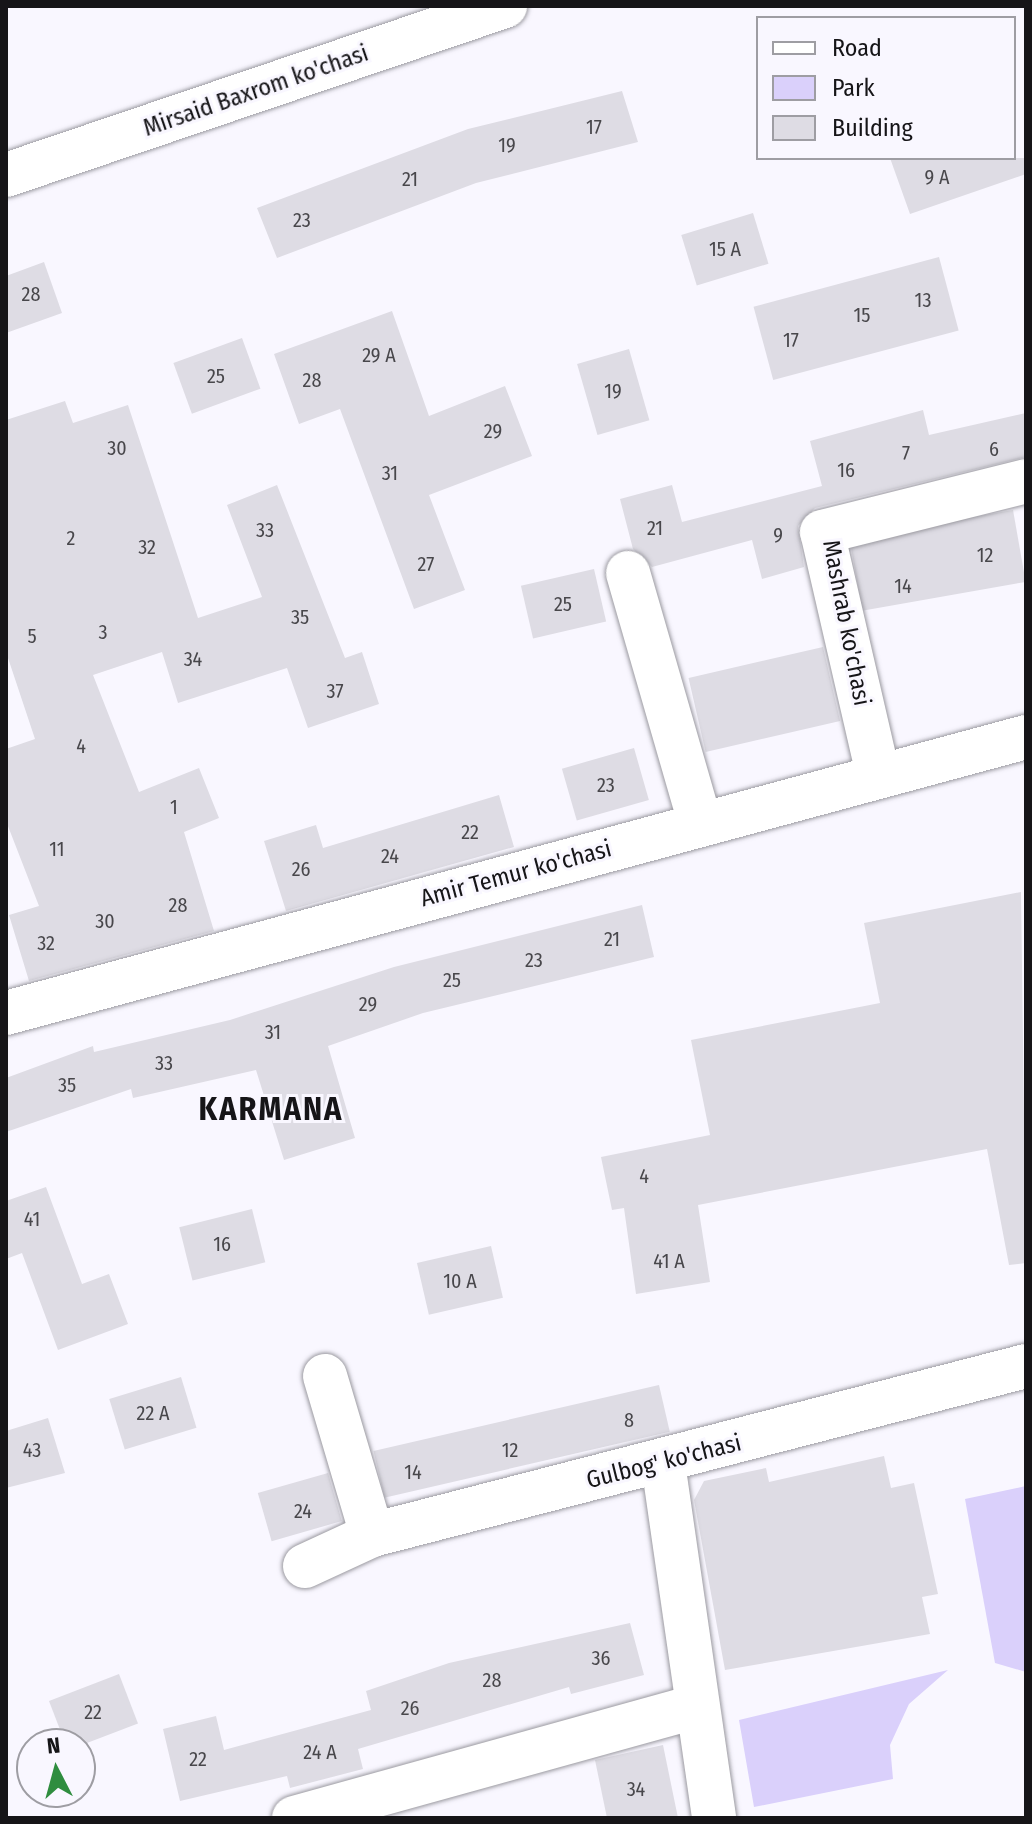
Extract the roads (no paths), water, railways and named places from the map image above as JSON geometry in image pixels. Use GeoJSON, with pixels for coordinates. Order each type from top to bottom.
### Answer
{"type":"FeatureCollection","features":[{"type":"Feature","properties":{"kind":"street","name":"Mirsaid Baxrom ko'chasi"},"geometry":{"type":"LineString","coordinates":[[6,175],[505,6]]}},
{"type":"Feature","properties":{"kind":"street","name":"Mashrab ko'chasi"},"geometry":{"type":"LineString","coordinates":[[878,774],[822,532],[1026,481]]}},
{"type":"Feature","properties":{"kind":"street"},"geometry":{"type":"LineString","coordinates":[[628,573],[700,823]]}},
{"type":"Feature","properties":{"kind":"street","name":"Amir Temur ko'chasi"},"geometry":{"type":"LineString","coordinates":[[6,1013],[878,774],[1026,737]]}},
{"type":"Feature","properties":{"kind":"street","name":"Gulbog' ko'chasi"},"geometry":{"type":"LineString","coordinates":[[305,1566],[372,1535],[663,1463],[1026,1366]]}},
{"type":"Feature","properties":{"kind":"street"},"geometry":{"type":"LineString","coordinates":[[325,1376],[372,1535]]}},
{"type":"Feature","properties":{"kind":"street"},"geometry":{"type":"LineString","coordinates":[[663,1463],[693,1707],[714,1818]]}},
{"type":"Feature","properties":{"kind":"street"},"geometry":{"type":"LineString","coordinates":[[294,1818],[693,1707]]}},
{"type":"Feature","properties":{"kind":"district","name":"KARMANA"},"geometry":{"type":"Point","coordinates":[271,1109]}}]}
